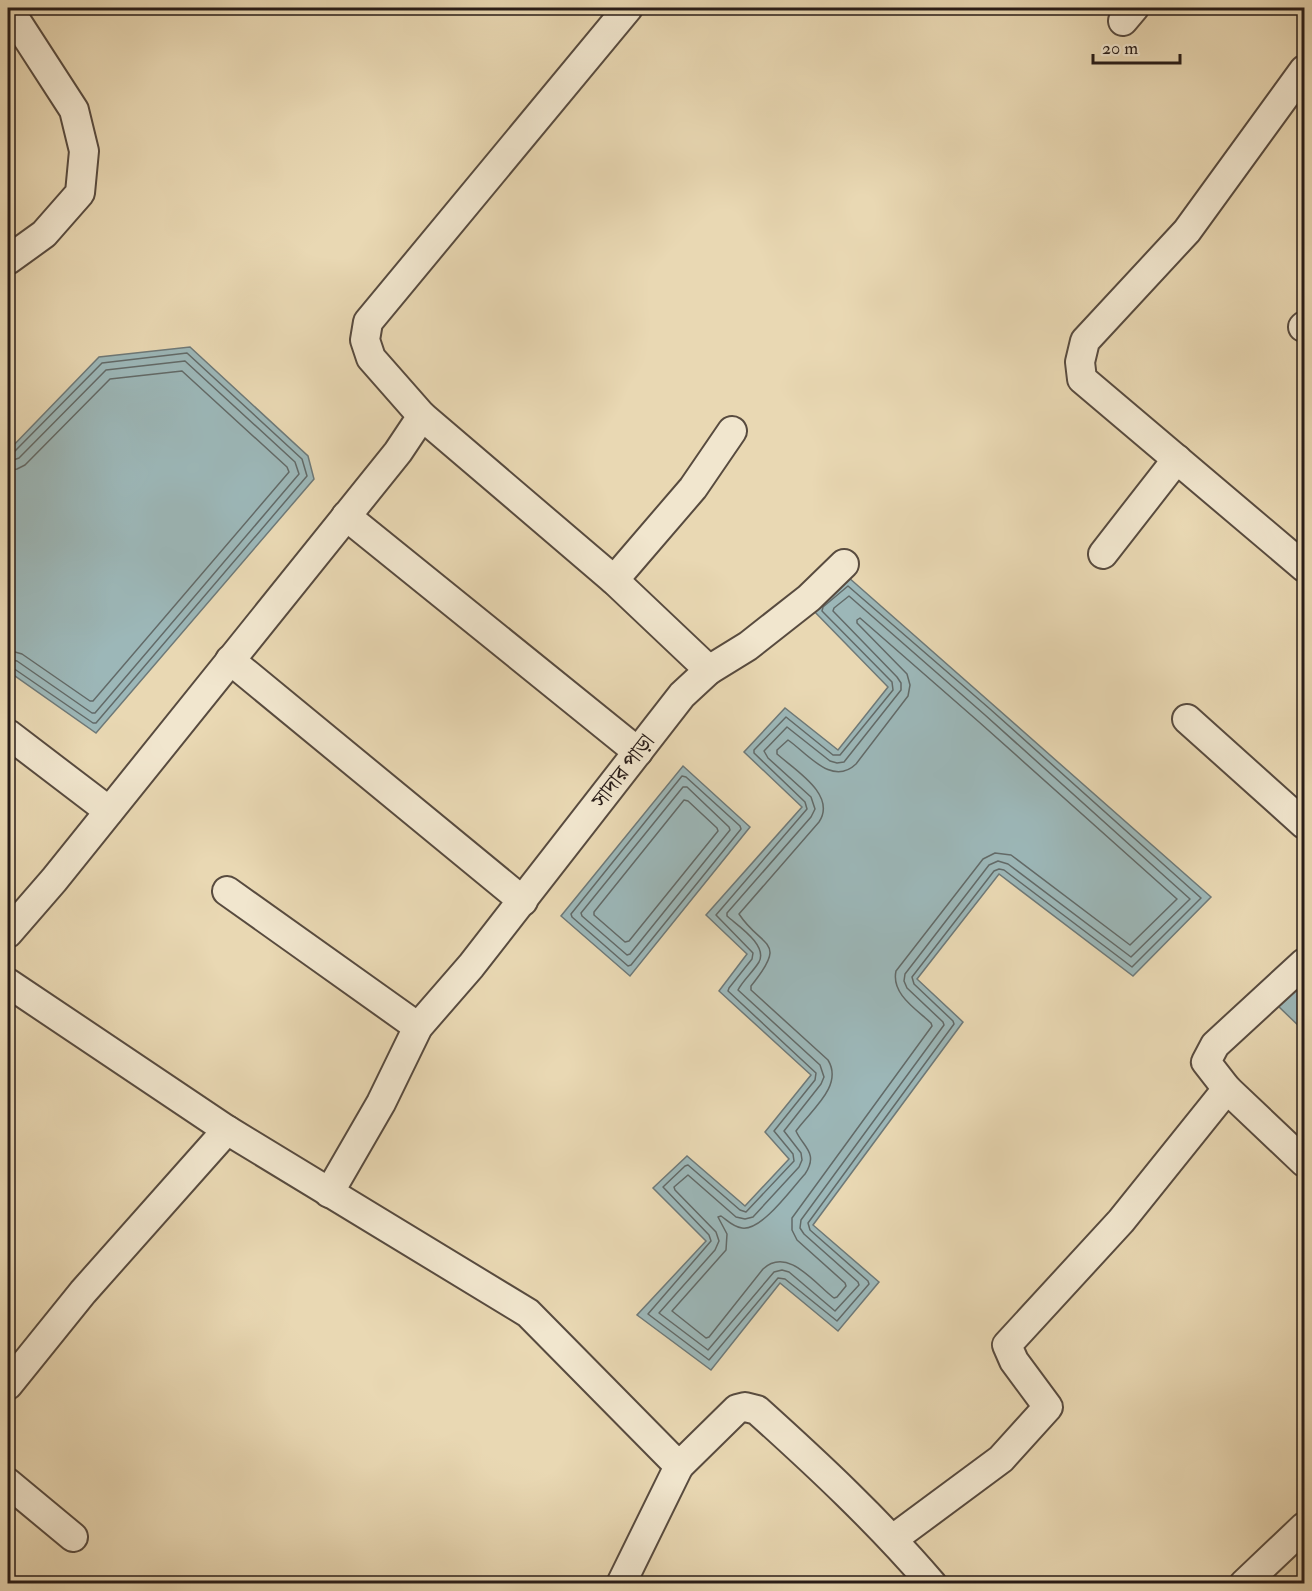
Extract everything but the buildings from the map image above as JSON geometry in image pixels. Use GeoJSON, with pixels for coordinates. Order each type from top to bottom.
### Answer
{"type":"FeatureCollection","features":[{"type":"Feature","properties":{"kind":"street"},"geometry":{"type":"LineString","coordinates":[[8,8],[74,110],[84,151],[80,193],[44,234],[8,260]]}},
{"type":"Feature","properties":{"kind":"street"},"geometry":{"type":"LineString","coordinates":[[628,8],[368,322],[365,340],[371,358],[422,416],[614,580],[709,670]]}},
{"type":"Feature","properties":{"kind":"street"},"geometry":{"type":"LineString","coordinates":[[1305,70],[1187,231],[1085,341],[1080,362],[1082,379],[1305,567]]}},
{"type":"Feature","properties":{"kind":"street"},"geometry":{"type":"LineString","coordinates":[[8,933],[398,452],[422,416]]}},
{"type":"Feature","properties":{"kind":"street"},"geometry":{"type":"LineString","coordinates":[[614,580],[693,488],[732,431]]}},
{"type":"Feature","properties":{"kind":"street"},"geometry":{"type":"LineString","coordinates":[[1103,554],[1177,459]]}},
{"type":"Feature","properties":{"kind":"street"},"geometry":{"type":"LineString","coordinates":[[346,516],[638,752]]}},
{"type":"Feature","properties":{"kind":"street","name":"সাদার পাড়া"},"geometry":{"type":"LineString","coordinates":[[329,1193],[381,1103],[418,1027],[523,901],[682,695],[709,670],[748,646],[809,598],[844,564]]}},
{"type":"Feature","properties":{"kind":"street"},"geometry":{"type":"LineString","coordinates":[[230,660],[523,901]]}},
{"type":"Feature","properties":{"kind":"street"},"geometry":{"type":"LineString","coordinates":[[1187,719],[1305,824]]}},
{"type":"Feature","properties":{"kind":"street"},"geometry":{"type":"LineString","coordinates":[[8,734],[109,811]]}},
{"type":"Feature","properties":{"kind":"street"},"geometry":{"type":"LineString","coordinates":[[227,891],[418,1027]]}},
{"type":"Feature","properties":{"kind":"street"},"geometry":{"type":"LineString","coordinates":[[1305,963],[1215,1045],[1206,1062],[1227,1089],[1305,1162]]}},
{"type":"Feature","properties":{"kind":"street"},"geometry":{"type":"LineString","coordinates":[[8,982],[226,1130],[528,1313],[679,1466]]}},
{"type":"Feature","properties":{"kind":"street"},"geometry":{"type":"LineString","coordinates":[[893,1539],[1001,1459],[1048,1407],[1014,1361],[1008,1346],[1121,1221],[1227,1089]]}},
{"type":"Feature","properties":{"kind":"street"},"geometry":{"type":"LineString","coordinates":[[8,1385],[83,1292],[226,1130]]}},
{"type":"Feature","properties":{"kind":"street"},"geometry":{"type":"LineString","coordinates":[[621,1584],[679,1466],[737,1408],[745,1407],[757,1410],[821,1467],[893,1539],[932,1584]]}},
{"type":"Feature","properties":{"kind":"street"},"geometry":{"type":"LineString","coordinates":[[8,1483],[73,1537]]}},
{"type":"Feature","properties":{"kind":"street"},"geometry":{"type":"LineString","coordinates":[[1244,1584],[1305,1527]]}},
{"type":"Feature","properties":{"kind":"water"},"geometry":{"type":"Polygon","coordinates":[[[190,347],[308,456],[314,479],[96,733],[8,671],[8,451],[99,357],[190,347]]]}},
{"type":"Feature","properties":{"kind":"water"},"geometry":{"type":"Polygon","coordinates":[[[848,577],[1211,897],[1133,976],[999,874],[917,979],[963,1022],[813,1225],[879,1282],[838,1331],[780,1283],[711,1370],[637,1315],[706,1241],[653,1188],[687,1156],[745,1206],[789,1159],[765,1132],[811,1075],[719,991],[747,954],[706,915],[802,807],[744,752],[785,708],[838,750],[888,687],[812,609],[848,577]]]}},
{"type":"Feature","properties":{"kind":"water"},"geometry":{"type":"Polygon","coordinates":[[[683,766],[750,827],[630,976],[561,916],[683,766]]]}},
{"type":"Feature","properties":{"kind":"water"},"geometry":{"type":"Polygon","coordinates":[[[1304,983],[1304,1031],[1276,1004],[1304,983]]]}}]}
